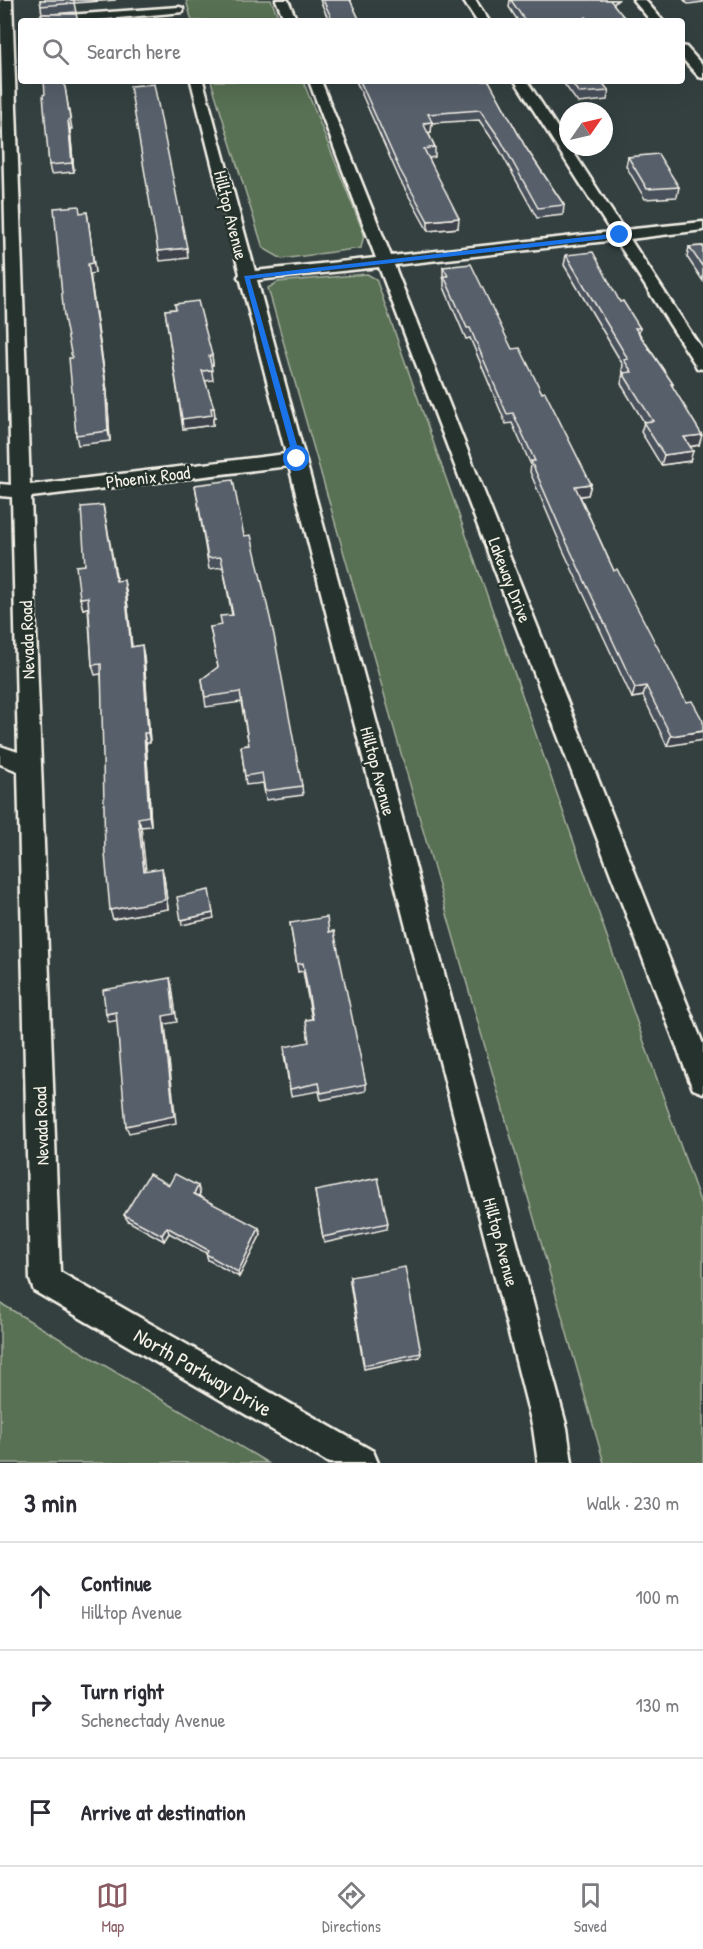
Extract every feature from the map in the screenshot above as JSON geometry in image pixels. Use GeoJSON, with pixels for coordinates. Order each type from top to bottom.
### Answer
{"type":"FeatureCollection","features":[{"type":"Feature","properties":{"kind":"street","name":"Nevada Road"},"geometry":{"type":"LineString","coordinates":[[6,0],[9,23],[5,108],[22,492],[45,1280]]}},
{"type":"Feature","properties":{"kind":"street"},"geometry":{"type":"LineString","coordinates":[[282,0],[290,18]]}},
{"type":"Feature","properties":{"kind":"street"},"geometry":{"type":"LineString","coordinates":[[469,0],[481,18]]}},
{"type":"Feature","properties":{"kind":"street"},"geometry":{"type":"LineString","coordinates":[[639,0],[654,18]]}},
{"type":"Feature","properties":{"kind":"street"},"geometry":{"type":"LineString","coordinates":[[79,18],[179,10]]}},
{"type":"Feature","properties":{"kind":"street"},"geometry":{"type":"LineString","coordinates":[[685,53],[703,74]]}},
{"type":"Feature","properties":{"kind":"street","name":"Hilltop Avenue"},"geometry":{"type":"LineString","coordinates":[[198,84],[246,277],[297,459],[549,1428],[555,1463]]}},
{"type":"Feature","properties":{"kind":"street","name":"Lakeway Drive"},"geometry":{"type":"LineString","coordinates":[[316,84],[703,1079]]}},
{"type":"Feature","properties":{"kind":"street"},"geometry":{"type":"LineString","coordinates":[[523,84],[703,364]]}},
{"type":"Feature","properties":{"kind":"street"},"geometry":{"type":"LineString","coordinates":[[246,277],[703,226]]}},
{"type":"Feature","properties":{"kind":"street","name":"Phoenix Road"},"geometry":{"type":"LineString","coordinates":[[0,490],[22,492],[297,459]]}},
{"type":"Feature","properties":{"kind":"street"},"geometry":{"type":"LineString","coordinates":[[0,755],[31,766]]}},
{"type":"Feature","properties":{"kind":"street","name":"North Parkway Drive"},"geometry":{"type":"LineString","coordinates":[[45,1280],[361,1463]]}},
{"type":"Feature","properties":{"kind":"green space"},"geometry":{"type":"Polygon","coordinates":[[[186,0],[271,0],[279,18],[191,18],[186,0]]]}},
{"type":"Feature","properties":{"kind":"green space"},"geometry":{"type":"Polygon","coordinates":[[[212,84],[304,84],[364,234],[361,248],[282,259],[263,248],[212,84]]]}},
{"type":"Feature","properties":{"kind":"green space"},"geometry":{"type":"Polygon","coordinates":[[[367,274],[376,279],[703,1210],[703,1463],[604,1463],[268,288],[278,282],[367,274]]]}},
{"type":"Feature","properties":{"kind":"green space"},"geometry":{"type":"Polygon","coordinates":[[[0,1303],[268,1463],[0,1463],[0,1303]]]}},
{"type":"Feature","properties":{"kind":"building"},"geometry":{"type":"Polygon","coordinates":[[[40,0],[74,0],[74,3],[41,6],[40,0]]]}},
{"type":"Feature","properties":{"kind":"building"},"geometry":{"type":"Polygon","coordinates":[[[323,0],[350,0],[359,18],[332,18],[323,0]]]}},
{"type":"Feature","properties":{"kind":"building"},"geometry":{"type":"Polygon","coordinates":[[[511,0],[610,0],[625,18],[586,17],[523,18],[511,0]]]}},
{"type":"Feature","properties":{"kind":"building"},"geometry":{"type":"Polygon","coordinates":[[[41,14],[76,14],[77,18],[41,18],[41,14]]]}},
{"type":"Feature","properties":{"kind":"building"},"geometry":{"type":"Polygon","coordinates":[[[44,84],[64,84],[70,119],[68,120],[72,163],[49,165],[43,95],[45,94],[44,84]]]}},
{"type":"Feature","properties":{"kind":"building"},"geometry":{"type":"Polygon","coordinates":[[[154,84],[187,248],[158,251],[130,86],[154,84]]]}},
{"type":"Feature","properties":{"kind":"building"},"geometry":{"type":"Polygon","coordinates":[[[361,84],[491,84],[526,148],[564,205],[538,208],[500,139],[480,110],[428,114],[432,122],[423,123],[435,147],[424,149],[459,218],[428,221],[400,170],[361,84]]]}},
{"type":"Feature","properties":{"kind":"building"},"geometry":{"type":"Polygon","coordinates":[[[572,84],[603,84],[609,91],[579,93],[572,84]]]}},
{"type":"Feature","properties":{"kind":"building"},"geometry":{"type":"Polygon","coordinates":[[[658,154],[679,187],[647,189],[628,157],[658,154]]]}},
{"type":"Feature","properties":{"kind":"building"},"geometry":{"type":"Polygon","coordinates":[[[79,206],[80,213],[87,212],[92,248],[93,263],[88,264],[105,381],[108,431],[76,435],[69,358],[72,358],[64,317],[54,208],[79,206]]]}},
{"type":"Feature","properties":{"kind":"building"},"geometry":{"type":"Polygon","coordinates":[[[703,246],[703,267],[689,247],[703,246]]]}},
{"type":"Feature","properties":{"kind":"building"},"geometry":{"type":"Polygon","coordinates":[[[593,252],[620,302],[623,301],[640,328],[635,328],[673,384],[671,384],[702,435],[684,437],[693,451],[664,455],[643,422],[653,421],[623,373],[632,372],[624,360],[628,359],[566,255],[593,252]]]}},
{"type":"Feature","properties":{"kind":"building"},"geometry":{"type":"Polygon","coordinates":[[[471,264],[512,349],[520,348],[591,484],[575,486],[614,571],[617,569],[686,702],[692,701],[703,721],[703,731],[671,736],[646,686],[635,688],[565,539],[531,461],[535,461],[513,413],[507,414],[470,328],[467,328],[444,276],[448,276],[443,267],[471,264]]]}},
{"type":"Feature","properties":{"kind":"building"},"geometry":{"type":"Polygon","coordinates":[[[198,301],[212,355],[209,356],[212,370],[202,371],[214,408],[211,408],[212,415],[182,419],[165,310],[176,309],[175,304],[198,301]]]}},
{"type":"Feature","properties":{"kind":"building"},"geometry":{"type":"Polygon","coordinates":[[[233,480],[244,536],[251,535],[274,635],[302,786],[265,791],[262,773],[245,776],[241,746],[249,745],[240,692],[205,697],[202,679],[218,667],[210,627],[222,625],[220,616],[233,615],[221,557],[208,558],[195,485],[233,480]]]}},
{"type":"Feature","properties":{"kind":"building"},"geometry":{"type":"Polygon","coordinates":[[[103,505],[116,581],[124,580],[131,647],[142,645],[148,733],[144,733],[149,816],[138,818],[144,871],[162,868],[165,900],[110,910],[105,854],[101,664],[92,665],[88,597],[80,598],[76,566],[85,565],[81,507],[103,505]]]}},
{"type":"Feature","properties":{"kind":"building"},"geometry":{"type":"Polygon","coordinates":[[[209,890],[213,913],[181,920],[177,897],[209,890]]]}},
{"type":"Feature","properties":{"kind":"building"},"geometry":{"type":"Polygon","coordinates":[[[327,917],[329,932],[334,931],[366,1084],[321,1093],[319,1083],[290,1089],[284,1047],[309,1042],[306,1020],[313,1019],[303,963],[297,964],[290,923],[327,917]]]}},
{"type":"Feature","properties":{"kind":"building"},"geometry":{"type":"Polygon","coordinates":[[[170,978],[174,1014],[163,1016],[174,1116],[126,1126],[116,1012],[106,1014],[103,990],[170,978]]]}},
{"type":"Feature","properties":{"kind":"building"},"geometry":{"type":"Polygon","coordinates":[[[149,1174],[169,1185],[175,1174],[198,1186],[194,1194],[259,1228],[238,1272],[206,1254],[208,1250],[167,1227],[162,1235],[124,1215],[149,1174]]]}},
{"type":"Feature","properties":{"kind":"building"},"geometry":{"type":"Polygon","coordinates":[[[378,1178],[388,1223],[323,1237],[315,1191],[378,1178]]]}},
{"type":"Feature","properties":{"kind":"building"},"geometry":{"type":"Polygon","coordinates":[[[405,1267],[421,1353],[364,1365],[350,1277],[405,1267]]]}},
{"type":"Feature","properties":{"kind":"route"},"geometry":{"type":"LineString","coordinates":[[297,459],[246,277],[620,235]]}}]}
